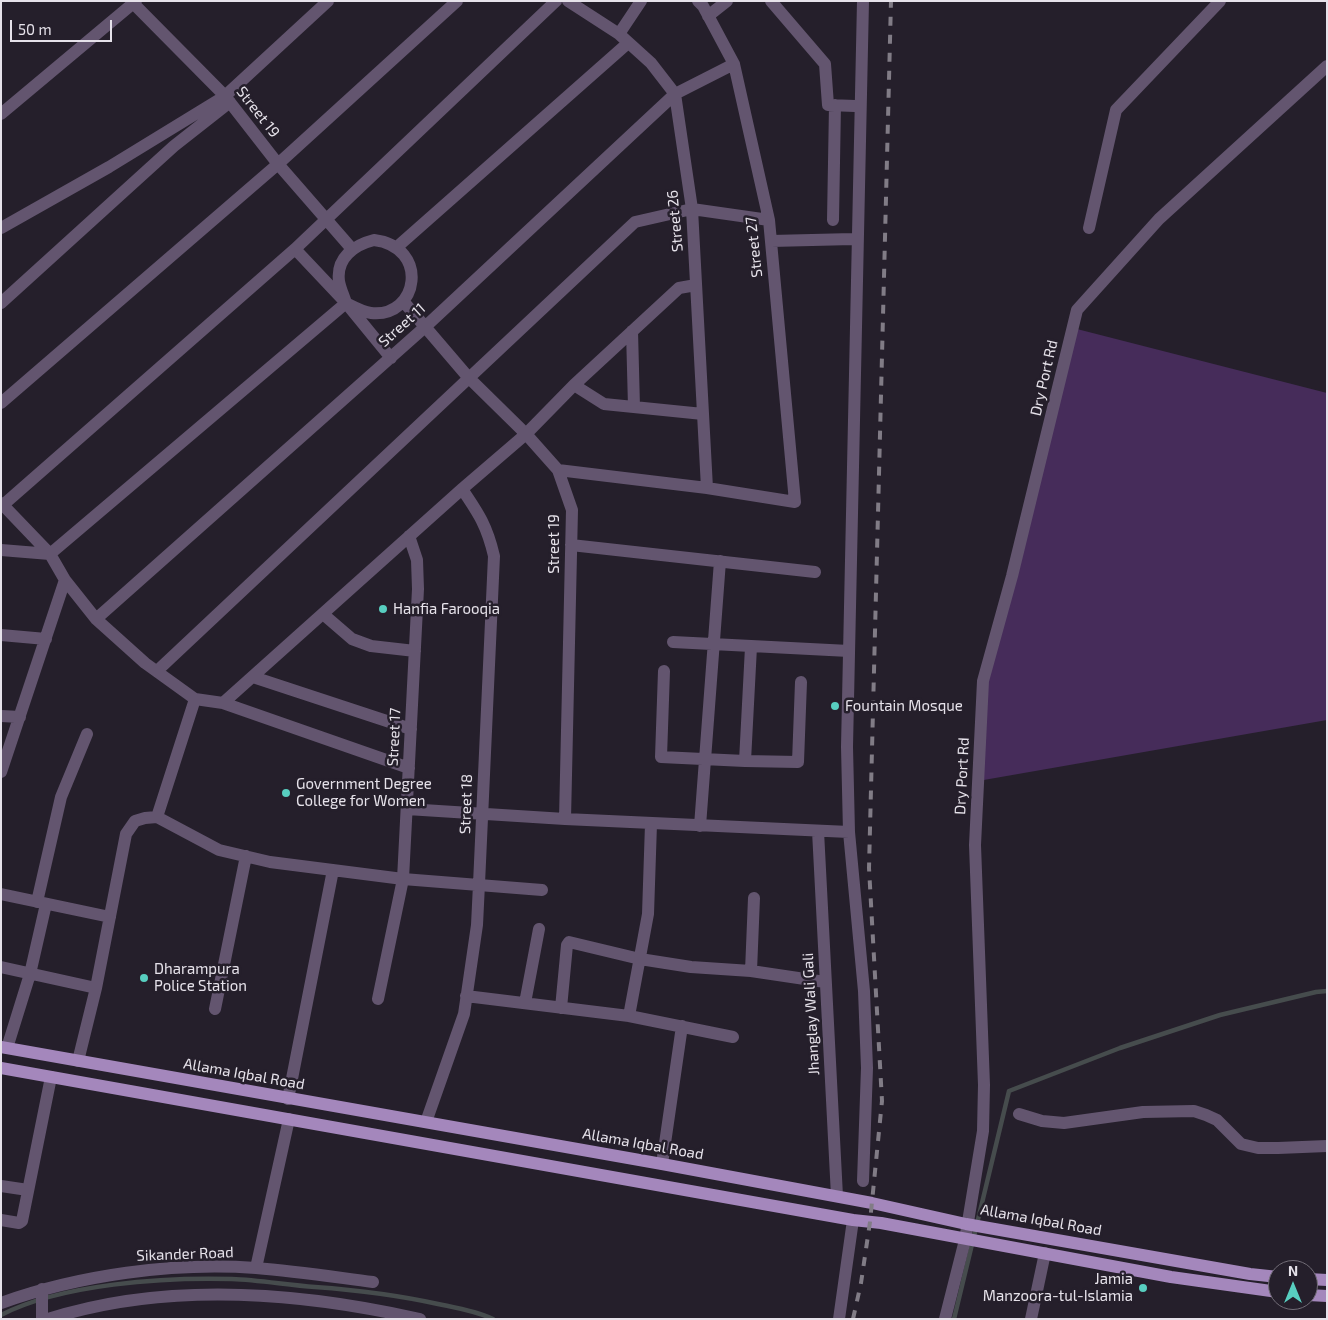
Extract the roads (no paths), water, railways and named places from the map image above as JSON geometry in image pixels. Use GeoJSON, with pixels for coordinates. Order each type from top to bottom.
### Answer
{"type":"FeatureCollection","features":[{"type":"Feature","properties":{"kind":"main road","name":"Allama Iqbal Road"},"geometry":{"type":"LineString","coordinates":[[4,1048],[662,1164],[837,1196],[966,1224],[1268,1276]]}},
{"type":"Feature","properties":{"kind":"main road"},"geometry":{"type":"LineString","coordinates":[[1,1068],[854,1220],[881,1223],[1171,1277],[1268,1291]]}},
{"type":"Feature","properties":{"kind":"main road"},"geometry":{"type":"LineString","coordinates":[[481,1154],[484,1133]]}},
{"type":"Feature","properties":{"kind":"street"},"geometry":{"type":"LineString","coordinates":[[1,404],[278,164],[457,1]]}},
{"type":"Feature","properties":{"kind":"street"},"geometry":{"type":"LineString","coordinates":[[409,768],[224,703],[195,699],[157,671],[96,619],[66,580],[50,554],[2,504],[295,249],[556,1]]}},
{"type":"Feature","properties":{"kind":"street","name":"Street 26"},"geometry":{"type":"LineString","coordinates":[[568,1],[624,38],[651,63],[675,94],[692,209],[707,488]]}},
{"type":"Feature","properties":{"kind":"street"},"geometry":{"type":"LineString","coordinates":[[396,247],[624,38],[641,1]]}},
{"type":"Feature","properties":{"kind":"street","name":"Street 27"},"geometry":{"type":"LineString","coordinates":[[698,1],[703,6],[734,64],[769,220],[795,502],[707,488]]}},
{"type":"Feature","properties":{"kind":"street"},"geometry":{"type":"LineString","coordinates":[[708,16],[727,1]]}},
{"type":"Feature","properties":{"kind":"street"},"geometry":{"type":"LineString","coordinates":[[771,1],[825,64],[828,105],[855,106]]}},
{"type":"Feature","properties":{"kind":"street"},"geometry":{"type":"LineString","coordinates":[[863,1],[847,747],[849,832],[864,991],[867,1068],[863,1181]]}},
{"type":"Feature","properties":{"kind":"street"},"geometry":{"type":"LineString","coordinates":[[1090,228],[1116,110],[1220,1]]}},
{"type":"Feature","properties":{"kind":"street"},"geometry":{"type":"LineString","coordinates":[[1,114],[134,2]]}},
{"type":"Feature","properties":{"kind":"street","name":"Street 19"},"geometry":{"type":"LineString","coordinates":[[134,2],[227,99],[278,164],[352,249]]}},
{"type":"Feature","properties":{"kind":"street"},"geometry":{"type":"LineString","coordinates":[[1,303],[227,99],[323,3]]}},
{"type":"Feature","properties":{"kind":"street","name":"Street 11"},"geometry":{"type":"LineString","coordinates":[[96,619],[391,358],[675,94],[734,64]]}},
{"type":"Feature","properties":{"kind":"street","name":"Dry Port Rd"},"geometry":{"type":"LineString","coordinates":[[945,1319],[965,1240],[966,1224],[983,1131],[984,1086],[975,844],[983,681],[1012,576],[1077,310],[1160,219],[1327,66]]}},
{"type":"Feature","properties":{"kind":"street"},"geometry":{"type":"LineString","coordinates":[[1,228],[227,99]]}},
{"type":"Feature","properties":{"kind":"street"},"geometry":{"type":"LineString","coordinates":[[833,220],[835,105]]}},
{"type":"Feature","properties":{"kind":"street"},"geometry":{"type":"LineString","coordinates":[[157,671],[468,377],[636,222],[692,209],[769,220]]}},
{"type":"Feature","properties":{"kind":"street"},"geometry":{"type":"LineString","coordinates":[[374,240],[386,242],[396,247],[405,255],[411,266],[410,291],[394,309],[382,313],[370,313],[346,303],[339,280],[340,269],[344,258],[352,249],[362,243],[374,240]]}},
{"type":"Feature","properties":{"kind":"street"},"geometry":{"type":"LineString","coordinates":[[771,241],[852,240]]}},
{"type":"Feature","properties":{"kind":"street"},"geometry":{"type":"LineString","coordinates":[[295,249],[346,303],[391,358]]}},
{"type":"Feature","properties":{"kind":"street"},"geometry":{"type":"LineString","coordinates":[[224,703],[526,434],[574,385],[679,288],[696,285]]}},
{"type":"Feature","properties":{"kind":"street","name":"Street 19"},"geometry":{"type":"LineString","coordinates":[[403,301],[468,377],[526,434],[558,470],[572,510],[565,819]]}},
{"type":"Feature","properties":{"kind":"street"},"geometry":{"type":"LineString","coordinates":[[1,550],[50,554],[346,303]]}},
{"type":"Feature","properties":{"kind":"street"},"geometry":{"type":"LineString","coordinates":[[632,332],[634,407]]}},
{"type":"Feature","properties":{"kind":"street"},"geometry":{"type":"LineString","coordinates":[[574,385],[604,404],[703,414]]}},
{"type":"Feature","properties":{"kind":"street"},"geometry":{"type":"LineString","coordinates":[[558,470],[707,488]]}},
{"type":"Feature","properties":{"kind":"street","name":"Street 18"},"geometry":{"type":"LineString","coordinates":[[426,1122],[464,1014],[477,925],[480,884],[494,556],[490,538],[482,519],[462,489]]}},
{"type":"Feature","properties":{"kind":"street","name":"Street 17"},"geometry":{"type":"LineString","coordinates":[[378,999],[403,879],[418,589],[417,560],[410,536]]}},
{"type":"Feature","properties":{"kind":"street"},"geometry":{"type":"LineString","coordinates":[[571,545],[815,572]]}},
{"type":"Feature","properties":{"kind":"street"},"geometry":{"type":"LineString","coordinates":[[700,826],[720,561]]}},
{"type":"Feature","properties":{"kind":"street"},"geometry":{"type":"LineString","coordinates":[[1,772],[66,580]]}},
{"type":"Feature","properties":{"kind":"street"},"geometry":{"type":"LineString","coordinates":[[323,614],[358,642],[385,649],[415,651]]}},
{"type":"Feature","properties":{"kind":"street"},"geometry":{"type":"LineString","coordinates":[[1,635],[46,639]]}},
{"type":"Feature","properties":{"kind":"street"},"geometry":{"type":"LineString","coordinates":[[673,642],[849,651]]}},
{"type":"Feature","properties":{"kind":"street"},"geometry":{"type":"LineString","coordinates":[[745,761],[751,647]]}},
{"type":"Feature","properties":{"kind":"street"},"geometry":{"type":"LineString","coordinates":[[664,671],[661,757],[798,762],[801,682]]}},
{"type":"Feature","properties":{"kind":"street"},"geometry":{"type":"LineString","coordinates":[[253,677],[411,729]]}},
{"type":"Feature","properties":{"kind":"street"},"geometry":{"type":"LineString","coordinates":[[157,817],[195,699]]}},
{"type":"Feature","properties":{"kind":"street"},"geometry":{"type":"LineString","coordinates":[[1,716],[20,717]]}},
{"type":"Feature","properties":{"kind":"street"},"geometry":{"type":"LineString","coordinates":[[4,1048],[30,974],[61,797],[87,734]]}},
{"type":"Feature","properties":{"kind":"street"},"geometry":{"type":"LineString","coordinates":[[407,809],[651,824],[849,832]]}},
{"type":"Feature","properties":{"kind":"street"},"geometry":{"type":"LineString","coordinates":[[78,1060],[96,988],[126,834],[135,821],[157,817],[219,850],[270,862],[403,879],[542,890]]}},
{"type":"Feature","properties":{"kind":"street"},"geometry":{"type":"LineString","coordinates":[[629,1016],[648,914],[651,824]]}},
{"type":"Feature","properties":{"kind":"street","name":"Jhanglay Wali Gali"},"geometry":{"type":"LineString","coordinates":[[818,831],[837,1196]]}},
{"type":"Feature","properties":{"kind":"street"},"geometry":{"type":"LineString","coordinates":[[216,1009],[246,856]]}},
{"type":"Feature","properties":{"kind":"street"},"geometry":{"type":"LineString","coordinates":[[288,1099],[333,870]]}},
{"type":"Feature","properties":{"kind":"street"},"geometry":{"type":"LineString","coordinates":[[1,894],[110,917]]}},
{"type":"Feature","properties":{"kind":"street"},"geometry":{"type":"LineString","coordinates":[[751,971],[754,898]]}},
{"type":"Feature","properties":{"kind":"street"},"geometry":{"type":"LineString","coordinates":[[525,1003],[539,929]]}},
{"type":"Feature","properties":{"kind":"street"},"geometry":{"type":"LineString","coordinates":[[561,1008],[567,945],[569,942],[640,959],[691,967],[751,971],[825,982]]}},
{"type":"Feature","properties":{"kind":"street"},"geometry":{"type":"LineString","coordinates":[[1,968],[96,988]]}},
{"type":"Feature","properties":{"kind":"street"},"geometry":{"type":"LineString","coordinates":[[466,996],[629,1016],[733,1037]]}},
{"type":"Feature","properties":{"kind":"street"},"geometry":{"type":"LineString","coordinates":[[662,1164],[682,1026]]}},
{"type":"Feature","properties":{"kind":"street"},"geometry":{"type":"LineString","coordinates":[[1,1220],[19,1223],[22,1221],[51,1076]]}},
{"type":"Feature","properties":{"kind":"street"},"geometry":{"type":"LineString","coordinates":[[1019,1114],[1042,1121],[1064,1123],[1143,1112],[1194,1111],[1217,1120],[1241,1144],[1258,1148],[1327,1146]]}},
{"type":"Feature","properties":{"kind":"street"},"geometry":{"type":"LineString","coordinates":[[256,1268],[289,1119]]}},
{"type":"Feature","properties":{"kind":"street"},"geometry":{"type":"LineString","coordinates":[[1,1186],[28,1190]]}},
{"type":"Feature","properties":{"kind":"street"},"geometry":{"type":"LineString","coordinates":[[839,1319],[854,1220]]}},
{"type":"Feature","properties":{"kind":"street"},"geometry":{"type":"LineString","coordinates":[[1031,1319],[1045,1253]]}},
{"type":"Feature","properties":{"kind":"street","name":"Sikander Road"},"geometry":{"type":"LineString","coordinates":[[1,1304],[42,1289],[143,1270],[222,1267],[256,1268],[373,1282]]}},
{"type":"Feature","properties":{"kind":"street"},"geometry":{"type":"LineString","coordinates":[[42,1289],[42,1319]]}},
{"type":"Feature","properties":{"kind":"street"},"geometry":{"type":"LineString","coordinates":[[48,1319],[80,1308],[112,1303],[219,1294],[310,1299],[420,1319]]}},
{"type":"Feature","properties":{"kind":"waterway"},"geometry":{"type":"LineString","coordinates":[[954,1319],[1009,1091],[1120,1048],[1220,1015],[1327,991]]}},
{"type":"Feature","properties":{"kind":"waterway"},"geometry":{"type":"LineString","coordinates":[[1,1315],[25,1304],[83,1289],[145,1281],[232,1279],[377,1293],[459,1308],[493,1319]]}},
{"type":"Feature","properties":{"kind":"railway"},"geometry":{"type":"LineString","coordinates":[[853,1319],[861,1283],[870,1222],[882,1101],[869,868],[891,1]]}},
{"type":"Feature","properties":{"kind":"place","name":"Hanfia Farooqia"},"geometry":{"type":"Point","coordinates":[383,609]}},
{"type":"Feature","properties":{"kind":"place","name":"Fountain Mosque"},"geometry":{"type":"Point","coordinates":[835,706]}},
{"type":"Feature","properties":{"kind":"place","name":"Government Degree College for Women"},"geometry":{"type":"Point","coordinates":[286,793]}},
{"type":"Feature","properties":{"kind":"place","name":"Dharampura Police Station"},"geometry":{"type":"Point","coordinates":[144,978]}},
{"type":"Feature","properties":{"kind":"place","name":"Jamia Manzoora-tul-Islamia"},"geometry":{"type":"Point","coordinates":[1143,1288]}}]}
